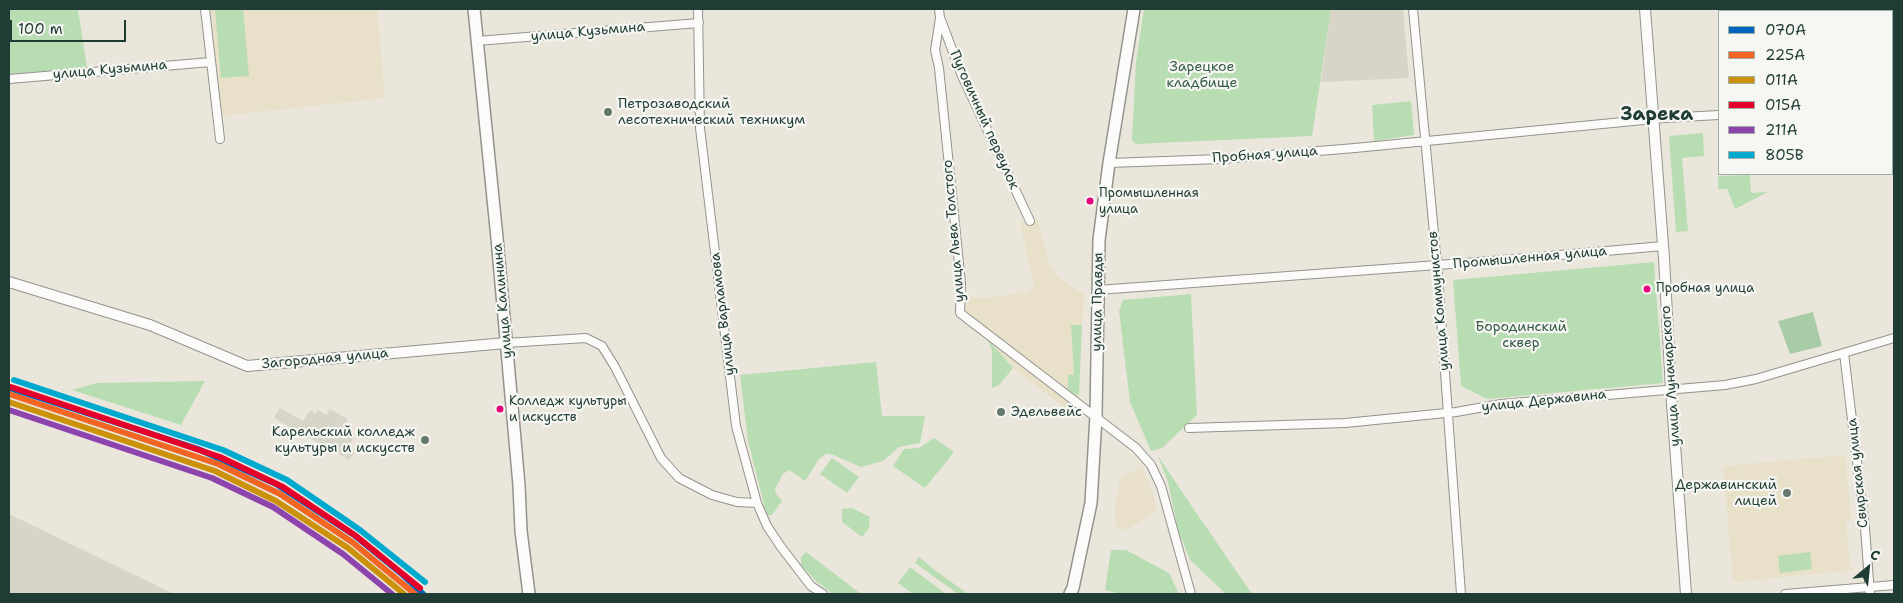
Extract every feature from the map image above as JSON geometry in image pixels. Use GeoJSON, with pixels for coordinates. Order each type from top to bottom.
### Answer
{"type":"FeatureCollection","features":[{"type":"Feature","properties":{"kind":"main road","name":"улица Калинина"},"geometry":{"type":"LineString","coordinates":[[474,9],[506,343],[521,531],[529,594]]}},
{"type":"Feature","properties":{"kind":"main road","name":"улица Правды"},"geometry":{"type":"LineString","coordinates":[[1070,594],[1073,588],[1091,503],[1096,416],[1099,240],[1109,163],[1134,9]]}},
{"type":"Feature","properties":{"kind":"street"},"geometry":{"type":"LineString","coordinates":[[205,9],[220,139]]}},
{"type":"Feature","properties":{"kind":"street","name":"улица Варламова"},"geometry":{"type":"LineString","coordinates":[[698,9],[700,128],[736,426],[757,504],[767,526],[780,547],[811,586],[823,594]]}},
{"type":"Feature","properties":{"kind":"street","name":"улица Льва Толстого"},"geometry":{"type":"LineString","coordinates":[[940,9],[935,50],[939,68],[961,283],[960,313],[1096,416]]}},
{"type":"Feature","properties":{"kind":"street","name":"улица Коммунистов"},"geometry":{"type":"LineString","coordinates":[[1413,9],[1437,265],[1462,594]]}},
{"type":"Feature","properties":{"kind":"street","name":"улица Луначарского"},"geometry":{"type":"LineString","coordinates":[[1645,9],[1686,594]]}},
{"type":"Feature","properties":{"kind":"street","name":"Пуговичный переулок"},"geometry":{"type":"LineString","coordinates":[[940,18],[962,76],[1030,221]]}},
{"type":"Feature","properties":{"kind":"street","name":"улица Кузьмина"},"geometry":{"type":"LineString","coordinates":[[477,41],[699,23]]}},
{"type":"Feature","properties":{"kind":"street","name":"улица Кузьмина"},"geometry":{"type":"LineString","coordinates":[[9,79],[211,62]]}},
{"type":"Feature","properties":{"kind":"street","name":"Пробная улица"},"geometry":{"type":"LineString","coordinates":[[1109,163],[1221,159],[1425,142],[1653,119],[1718,115]]}},
{"type":"Feature","properties":{"kind":"street","name":"Промышленная улица"},"geometry":{"type":"LineString","coordinates":[[1098,290],[1663,246]]}},
{"type":"Feature","properties":{"kind":"street","name":"Загородная улица"},"geometry":{"type":"LineString","coordinates":[[9,282],[150,325],[247,366],[506,343]]}},
{"type":"Feature","properties":{"kind":"street"},"geometry":{"type":"LineString","coordinates":[[506,343],[586,338],[602,346],[615,366],[661,458],[679,478],[726,500],[757,504]]}},
{"type":"Feature","properties":{"kind":"street","name":"улица Державина"},"geometry":{"type":"LineString","coordinates":[[1188,428],[1340,423],[1448,412],[1502,404],[1726,385],[1756,379],[1894,338]]}},
{"type":"Feature","properties":{"kind":"street","name":"Свирская улица"},"geometry":{"type":"LineString","coordinates":[[1844,353],[1865,528],[1870,591]]}},
{"type":"Feature","properties":{"kind":"street"},"geometry":{"type":"LineString","coordinates":[[1096,416],[1136,448],[1151,465],[1161,486],[1191,594]]}},
{"type":"Feature","properties":{"kind":"street"},"geometry":{"type":"LineString","coordinates":[[1785,594],[1870,591],[1894,585]]}},
{"type":"Feature","properties":{"kind":"shaded area"},"geometry":{"type":"Polygon","coordinates":[[[210,9],[377,9],[385,98],[222,116],[210,9]]]}},
{"type":"Feature","properties":{"kind":"shaded area"},"geometry":{"type":"Polygon","coordinates":[[[1331,9],[1403,9],[1409,78],[1321,82],[1331,9]]]}},
{"type":"Feature","properties":{"kind":"shaded area"},"geometry":{"type":"Polygon","coordinates":[[[1038,220],[1049,265],[1055,275],[1079,292],[1084,291],[1077,417],[1013,368],[988,340],[963,324],[967,313],[965,297],[985,298],[1028,292],[1034,286],[1020,222],[1038,220]]]}},
{"type":"Feature","properties":{"kind":"shaded area"},"geometry":{"type":"Polygon","coordinates":[[[280,408],[303,421],[310,410],[315,414],[318,410],[326,415],[330,409],[348,419],[344,426],[351,430],[348,435],[353,438],[349,447],[355,451],[349,460],[274,418],[280,408]]]}},
{"type":"Feature","properties":{"kind":"shaded area","name":"Державинский лицей"},"geometry":{"type":"Polygon","coordinates":[[[1845,455],[1851,520],[1846,521],[1850,567],[1855,570],[1733,582],[1723,466],[1845,455]]]}},
{"type":"Feature","properties":{"kind":"shaded area"},"geometry":{"type":"Polygon","coordinates":[[[1142,466],[1152,491],[1157,511],[1126,530],[1115,526],[1115,507],[1120,479],[1142,466]]]}},
{"type":"Feature","properties":{"kind":"shaded area"},"geometry":{"type":"Polygon","coordinates":[[[9,514],[174,594],[9,594],[9,514]]]}},
{"type":"Feature","properties":{"kind":"green space"},"geometry":{"type":"Polygon","coordinates":[[[9,9],[78,9],[87,68],[9,74],[9,9]]]}},
{"type":"Feature","properties":{"kind":"green space"},"geometry":{"type":"Polygon","coordinates":[[[215,9],[243,9],[249,76],[221,78],[215,9]]]}},
{"type":"Feature","properties":{"kind":"green space","name":"Зарецкое кладбище"},"geometry":{"type":"Polygon","coordinates":[[[1144,9],[1331,9],[1312,136],[1136,144],[1132,140],[1136,62],[1144,9]]]}},
{"type":"Feature","properties":{"kind":"green space"},"geometry":{"type":"Polygon","coordinates":[[[1411,101],[1414,135],[1374,141],[1372,105],[1411,101]]]}},
{"type":"Feature","properties":{"kind":"green space"},"geometry":{"type":"Polygon","coordinates":[[[1703,133],[1704,156],[1682,158],[1688,231],[1676,232],[1669,136],[1703,133]]]}},
{"type":"Feature","properties":{"kind":"green space"},"geometry":{"type":"Polygon","coordinates":[[[1750,175],[1751,193],[1768,192],[1735,209],[1727,189],[1718,189],[1718,176],[1750,175]]]}},
{"type":"Feature","properties":{"kind":"green space","name":"Бородинский сквер"},"geometry":{"type":"Polygon","coordinates":[[[1654,262],[1663,383],[1487,399],[1461,386],[1453,280],[1654,262]]]}},
{"type":"Feature","properties":{"kind":"green space"},"geometry":{"type":"Polygon","coordinates":[[[1191,294],[1197,415],[1162,448],[1151,451],[1130,402],[1119,311],[1123,300],[1191,294]]]}},
{"type":"Feature","properties":{"kind":"green space"},"geometry":{"type":"Polygon","coordinates":[[[1813,312],[1822,346],[1790,354],[1778,321],[1813,312]]]}},
{"type":"Feature","properties":{"kind":"green space"},"geometry":{"type":"Polygon","coordinates":[[[1071,325],[1082,325],[1079,395],[1072,393],[1068,389],[1068,375],[1074,375],[1071,325]]]}},
{"type":"Feature","properties":{"kind":"green space"},"geometry":{"type":"Polygon","coordinates":[[[988,340],[1013,368],[999,385],[992,388],[992,351],[988,340]]]}},
{"type":"Feature","properties":{"kind":"green space"},"geometry":{"type":"Polygon","coordinates":[[[876,362],[882,416],[925,416],[920,443],[899,447],[883,461],[861,467],[831,454],[826,454],[819,459],[805,481],[789,470],[783,474],[775,489],[776,494],[782,501],[772,515],[767,516],[748,441],[740,375],[876,362]]]}},
{"type":"Feature","properties":{"kind":"green space"},"geometry":{"type":"Polygon","coordinates":[[[205,381],[181,425],[72,390],[97,383],[205,381]]]}},
{"type":"Feature","properties":{"kind":"green space"},"geometry":{"type":"Polygon","coordinates":[[[934,438],[954,452],[925,488],[893,466],[904,449],[919,448],[934,438]]]}},
{"type":"Feature","properties":{"kind":"green space"},"geometry":{"type":"Polygon","coordinates":[[[1158,456],[1252,594],[1226,594],[1190,560],[1178,530],[1168,482],[1158,456]]]}},
{"type":"Feature","properties":{"kind":"green space"},"geometry":{"type":"Polygon","coordinates":[[[832,458],[859,477],[847,493],[820,474],[832,458]]]}},
{"type":"Feature","properties":{"kind":"green space"},"geometry":{"type":"Polygon","coordinates":[[[852,508],[870,517],[869,528],[862,537],[842,522],[842,509],[852,508]]]}},
{"type":"Feature","properties":{"kind":"green space"},"geometry":{"type":"Polygon","coordinates":[[[1111,550],[1126,550],[1169,573],[1179,594],[1120,594],[1105,590],[1111,550]]]}},
{"type":"Feature","properties":{"kind":"green space"},"geometry":{"type":"Polygon","coordinates":[[[806,552],[861,594],[833,594],[815,580],[801,565],[801,557],[806,552]]]}},
{"type":"Feature","properties":{"kind":"green space"},"geometry":{"type":"Polygon","coordinates":[[[1810,552],[1812,569],[1780,573],[1778,556],[1810,552]]]}},
{"type":"Feature","properties":{"kind":"green space"},"geometry":{"type":"Polygon","coordinates":[[[919,557],[968,594],[958,594],[915,563],[919,557]]]}},
{"type":"Feature","properties":{"kind":"green space"},"geometry":{"type":"Polygon","coordinates":[[[910,567],[946,594],[913,594],[898,583],[910,567]]]}},
{"type":"Feature","properties":{"kind":"transit line","name":"805В"},"geometry":{"type":"LineString","coordinates":[[14,380],[223,450],[287,480],[360,530],[425,582]]}},
{"type":"Feature","properties":{"kind":"transit line","name":"015А"},"geometry":{"type":"LineString","coordinates":[[11,387],[220,457],[283,487],[356,536],[420,588]]}},
{"type":"Feature","properties":{"kind":"transit line","name":"070А"},"geometry":{"type":"LineString","coordinates":[[9,388],[198,449],[276,484],[354,535],[423,594]]}},
{"type":"Feature","properties":{"kind":"transit line","name":"225А"},"geometry":{"type":"LineString","coordinates":[[9,394],[218,464],[280,494],[352,542],[415,594]]}},
{"type":"Feature","properties":{"kind":"transit line","name":"011А"},"geometry":{"type":"LineString","coordinates":[[9,402],[215,471],[276,501],[348,548],[404,594]]}},
{"type":"Feature","properties":{"kind":"transit line","name":"211А"},"geometry":{"type":"LineString","coordinates":[[9,410],[212,478],[273,507],[343,554],[392,594]]}},
{"type":"Feature","properties":{"kind":"place","name":"Петрозаводский лесотехнический техникум"},"geometry":{"type":"Point","coordinates":[608,112]}},
{"type":"Feature","properties":{"kind":"place","name":"Промышленная улица"},"geometry":{"type":"Point","coordinates":[1090,201]}},
{"type":"Feature","properties":{"kind":"place","name":"Пробная улица"},"geometry":{"type":"Point","coordinates":[1647,289]}},
{"type":"Feature","properties":{"kind":"place","name":"Колледж культуры и искусств"},"geometry":{"type":"Point","coordinates":[500,409]}},
{"type":"Feature","properties":{"kind":"place","name":"Эдельвейс"},"geometry":{"type":"Point","coordinates":[1001,412]}},
{"type":"Feature","properties":{"kind":"place","name":"Карельский колледж культуры и искусств"},"geometry":{"type":"Point","coordinates":[425,440]}},
{"type":"Feature","properties":{"kind":"place","name":"Державинский лицей"},"geometry":{"type":"Point","coordinates":[1787,493]}},
{"type":"Feature","properties":{"kind":"district","name":"Зарека"},"geometry":{"type":"Point","coordinates":[1657,115]}}]}
